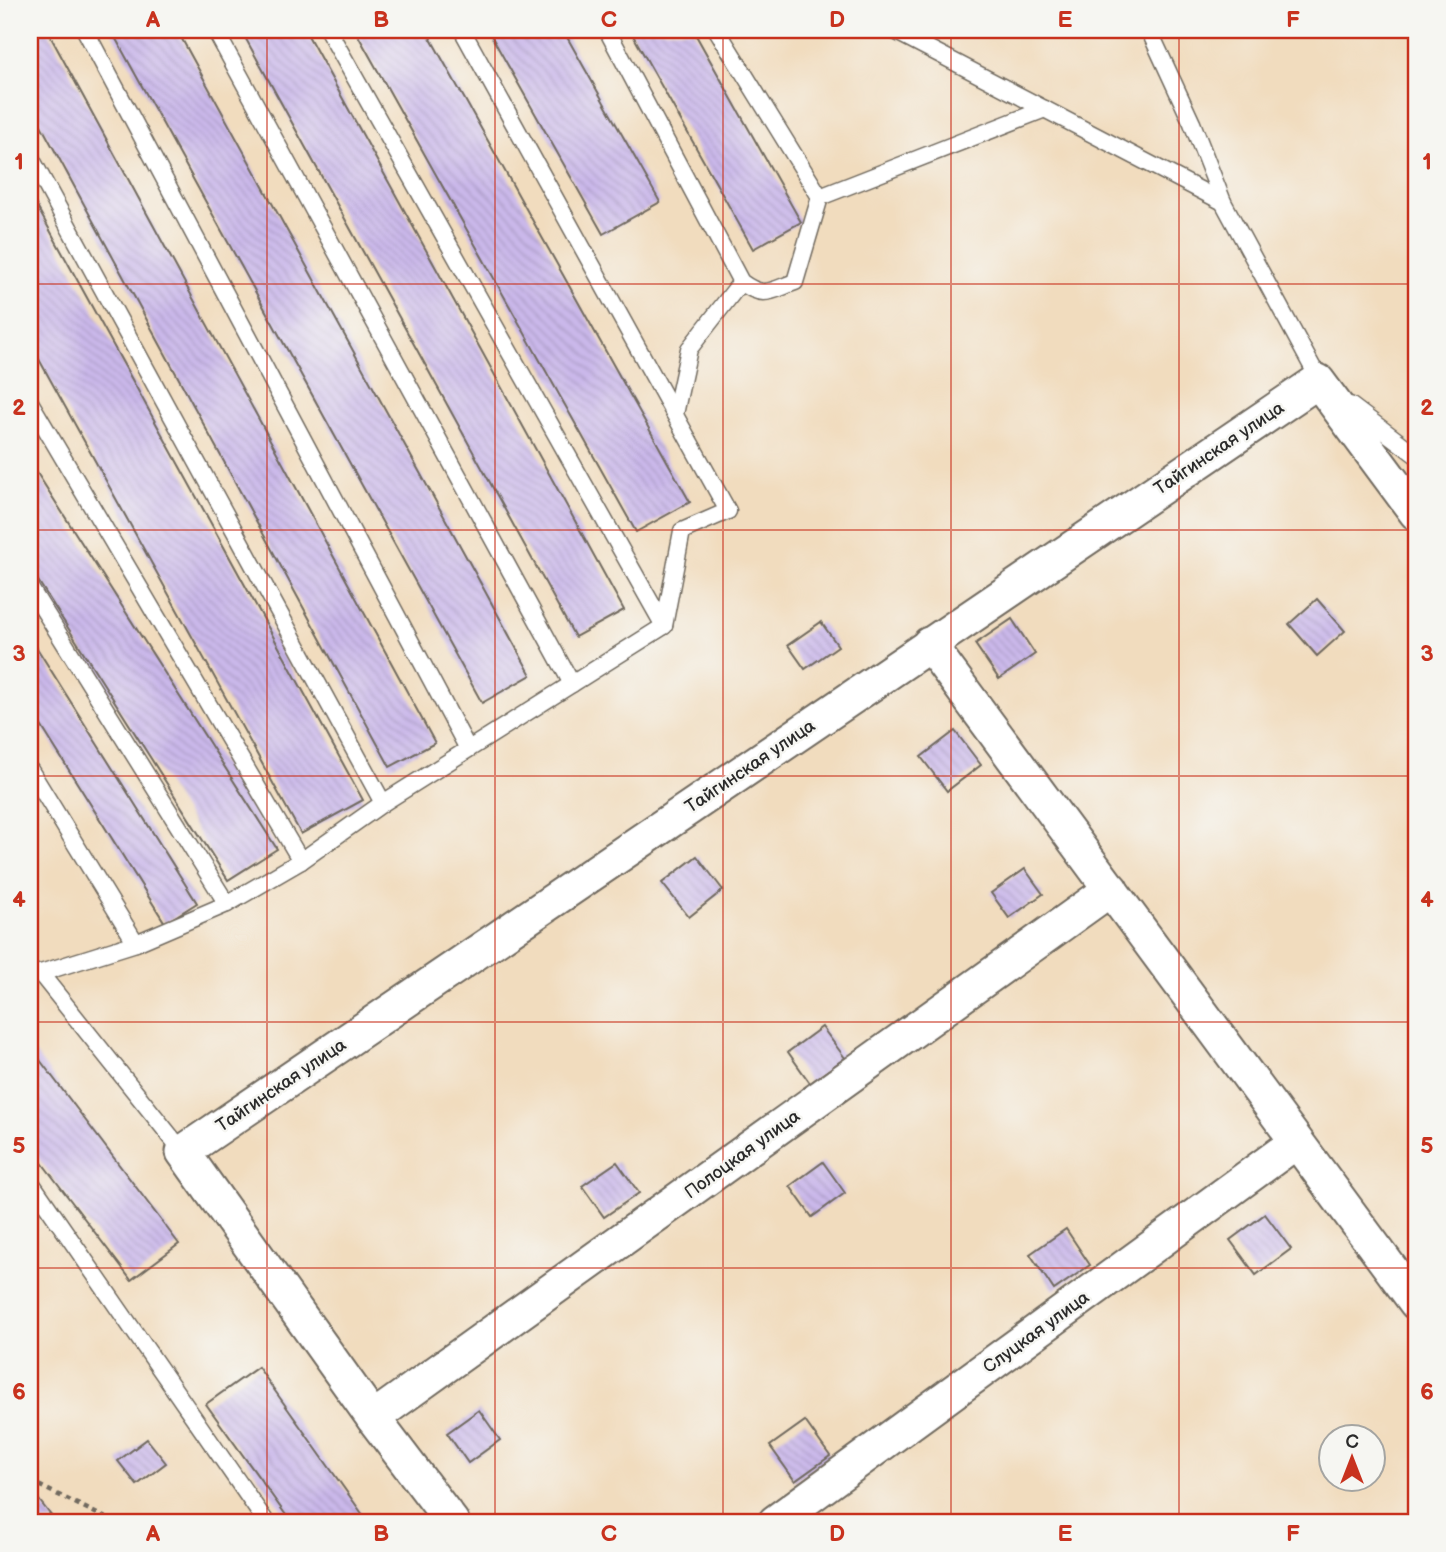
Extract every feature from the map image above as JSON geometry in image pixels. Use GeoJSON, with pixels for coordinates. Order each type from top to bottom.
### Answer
{"type":"FeatureCollection","features":[{"type":"Feature","properties":{"kind":"street"},"geometry":{"type":"LineString","coordinates":[[1318,382],[1416,513]]}},
{"type":"Feature","properties":{"kind":"street","name":"Тайгинская улица"},"geometry":{"type":"LineString","coordinates":[[183,1152],[1318,382]]}},
{"type":"Feature","properties":{"kind":"street"},"geometry":{"type":"LineString","coordinates":[[929,644],[1416,1303]]}},
{"type":"Feature","properties":{"kind":"street","name":"Полоцкая улица"},"geometry":{"type":"LineString","coordinates":[[373,1418],[1111,889]]}},
{"type":"Feature","properties":{"kind":"street","name":"Слуцкая улица"},"geometry":{"type":"LineString","coordinates":[[775,1522],[1296,1142]]}},
{"type":"Feature","properties":{"kind":"street"},"geometry":{"type":"LineString","coordinates":[[183,1152],[373,1418],[452,1522]]}},
{"type":"Feature","properties":{"kind":"lane"},"geometry":{"type":"LineString","coordinates":[[85,30],[468,749]]}},
{"type":"Feature","properties":{"kind":"lane"},"geometry":{"type":"LineString","coordinates":[[215,30],[572,684]]}},
{"type":"Feature","properties":{"kind":"lane"},"geometry":{"type":"LineString","coordinates":[[328,30],[664,626]]}},
{"type":"Feature","properties":{"kind":"lane"},"geometry":{"type":"LineString","coordinates":[[183,1152],[35,975],[136,943],[227,904],[300,861],[383,803],[664,626],[682,531],[728,511],[462,30]]}},
{"type":"Feature","properties":{"kind":"lane"},"geometry":{"type":"LineString","coordinates":[[607,30],[741,282],[754,292],[765,293],[795,282],[820,197],[717,30]]}},
{"type":"Feature","properties":{"kind":"lane"},"geometry":{"type":"LineString","coordinates":[[893,30],[1223,202]]}},
{"type":"Feature","properties":{"kind":"lane"},"geometry":{"type":"LineString","coordinates":[[1149,30],[1192,123],[1223,202],[1318,382],[1416,455]]}},
{"type":"Feature","properties":{"kind":"lane"},"geometry":{"type":"LineString","coordinates":[[820,197],[1045,109]]}},
{"type":"Feature","properties":{"kind":"lane"},"geometry":{"type":"LineString","coordinates":[[30,156],[383,803]]}},
{"type":"Feature","properties":{"kind":"lane"},"geometry":{"type":"LineString","coordinates":[[675,414],[689,349],[741,282]]}},
{"type":"Feature","properties":{"kind":"lane"},"geometry":{"type":"LineString","coordinates":[[30,402],[300,861]]}},
{"type":"Feature","properties":{"kind":"lane"},"geometry":{"type":"LineString","coordinates":[[30,588],[227,904]]}},
{"type":"Feature","properties":{"kind":"lane"},"geometry":{"type":"LineString","coordinates":[[30,770],[136,943]]}},
{"type":"Feature","properties":{"kind":"lane"},"geometry":{"type":"LineString","coordinates":[[30,1181],[266,1522]]}},
{"type":"Feature","properties":{"kind":"path"},"geometry":{"type":"LineString","coordinates":[[30,1481],[114,1522]]}},
{"type":"Feature","properties":{"kind":"building"},"geometry":{"type":"Polygon","coordinates":[[[30,30],[47,30],[435,743],[390,767],[30,105],[30,30]]]}},
{"type":"Feature","properties":{"kind":"building"},"geometry":{"type":"Polygon","coordinates":[[[111,30],[177,30],[531,675],[482,703],[111,30]]]}},
{"type":"Feature","properties":{"kind":"building"},"geometry":{"type":"Polygon","coordinates":[[[241,30],[305,30],[624,610],[575,637],[241,30]]]}},
{"type":"Feature","properties":{"kind":"building"},"geometry":{"type":"Polygon","coordinates":[[[355,30],[426,30],[690,502],[636,532],[355,30]]]}},
{"type":"Feature","properties":{"kind":"building"},"geometry":{"type":"Polygon","coordinates":[[[488,30],[563,30],[660,202],[603,234],[488,30]]]}},
{"type":"Feature","properties":{"kind":"building"},"geometry":{"type":"Polygon","coordinates":[[[630,30],[693,30],[801,222],[753,249],[630,30]]]}},
{"type":"Feature","properties":{"kind":"building"},"geometry":{"type":"Polygon","coordinates":[[[30,194],[363,800],[301,834],[30,343],[30,194]]]}},
{"type":"Feature","properties":{"kind":"building"},"geometry":{"type":"Polygon","coordinates":[[[30,462],[277,849],[228,880],[30,568],[30,462]]]}},
{"type":"Feature","properties":{"kind":"building"},"geometry":{"type":"Polygon","coordinates":[[[1317,599],[1345,631],[1317,656],[1289,624],[1317,599]]]}},
{"type":"Feature","properties":{"kind":"building"},"geometry":{"type":"Polygon","coordinates":[[[1012,619],[1035,654],[999,679],[975,644],[1012,619]]]}},
{"type":"Feature","properties":{"kind":"building"},"geometry":{"type":"Polygon","coordinates":[[[821,622],[838,646],[805,669],[788,645],[821,622]]]}},
{"type":"Feature","properties":{"kind":"building"},"geometry":{"type":"Polygon","coordinates":[[[30,637],[197,903],[165,923],[30,708],[30,637]]]}},
{"type":"Feature","properties":{"kind":"building"},"geometry":{"type":"Polygon","coordinates":[[[955,731],[981,765],[947,791],[921,757],[955,731]]]}},
{"type":"Feature","properties":{"kind":"building"},"geometry":{"type":"Polygon","coordinates":[[[697,856],[723,890],[689,917],[662,883],[697,856]]]}},
{"type":"Feature","properties":{"kind":"building"},"geometry":{"type":"Polygon","coordinates":[[[1025,869],[1043,894],[1009,918],[991,893],[1025,869]]]}},
{"type":"Feature","properties":{"kind":"building"},"geometry":{"type":"Polygon","coordinates":[[[822,1027],[845,1058],[810,1083],[788,1052],[822,1027]]]}},
{"type":"Feature","properties":{"kind":"building"},"geometry":{"type":"Polygon","coordinates":[[[30,1047],[179,1244],[131,1280],[30,1147],[30,1047]]]}},
{"type":"Feature","properties":{"kind":"building"},"geometry":{"type":"Polygon","coordinates":[[[617,1162],[639,1193],[604,1217],[582,1186],[617,1162]]]}},
{"type":"Feature","properties":{"kind":"building"},"geometry":{"type":"Polygon","coordinates":[[[823,1162],[845,1193],[812,1217],[790,1186],[823,1162]]]}},
{"type":"Feature","properties":{"kind":"building"},"geometry":{"type":"Polygon","coordinates":[[[1265,1214],[1291,1249],[1256,1275],[1230,1240],[1265,1214]]]}},
{"type":"Feature","properties":{"kind":"building"},"geometry":{"type":"Polygon","coordinates":[[[1066,1229],[1090,1265],[1054,1290],[1030,1254],[1066,1229]]]}},
{"type":"Feature","properties":{"kind":"building"},"geometry":{"type":"Polygon","coordinates":[[[258,1367],[368,1522],[291,1522],[206,1404],[258,1367]]]}},
{"type":"Feature","properties":{"kind":"building"},"geometry":{"type":"Polygon","coordinates":[[[479,1410],[500,1440],[468,1463],[447,1433],[479,1410]]]}},
{"type":"Feature","properties":{"kind":"building"},"geometry":{"type":"Polygon","coordinates":[[[805,1421],[830,1456],[795,1481],[770,1446],[805,1421]]]}},
{"type":"Feature","properties":{"kind":"building"},"geometry":{"type":"Polygon","coordinates":[[[147,1439],[166,1463],[137,1485],[118,1461],[147,1439]]]}},
{"type":"Feature","properties":{"kind":"building"},"geometry":{"type":"Polygon","coordinates":[[[32,1491],[56,1522],[30,1522],[32,1491]]]}}]}
